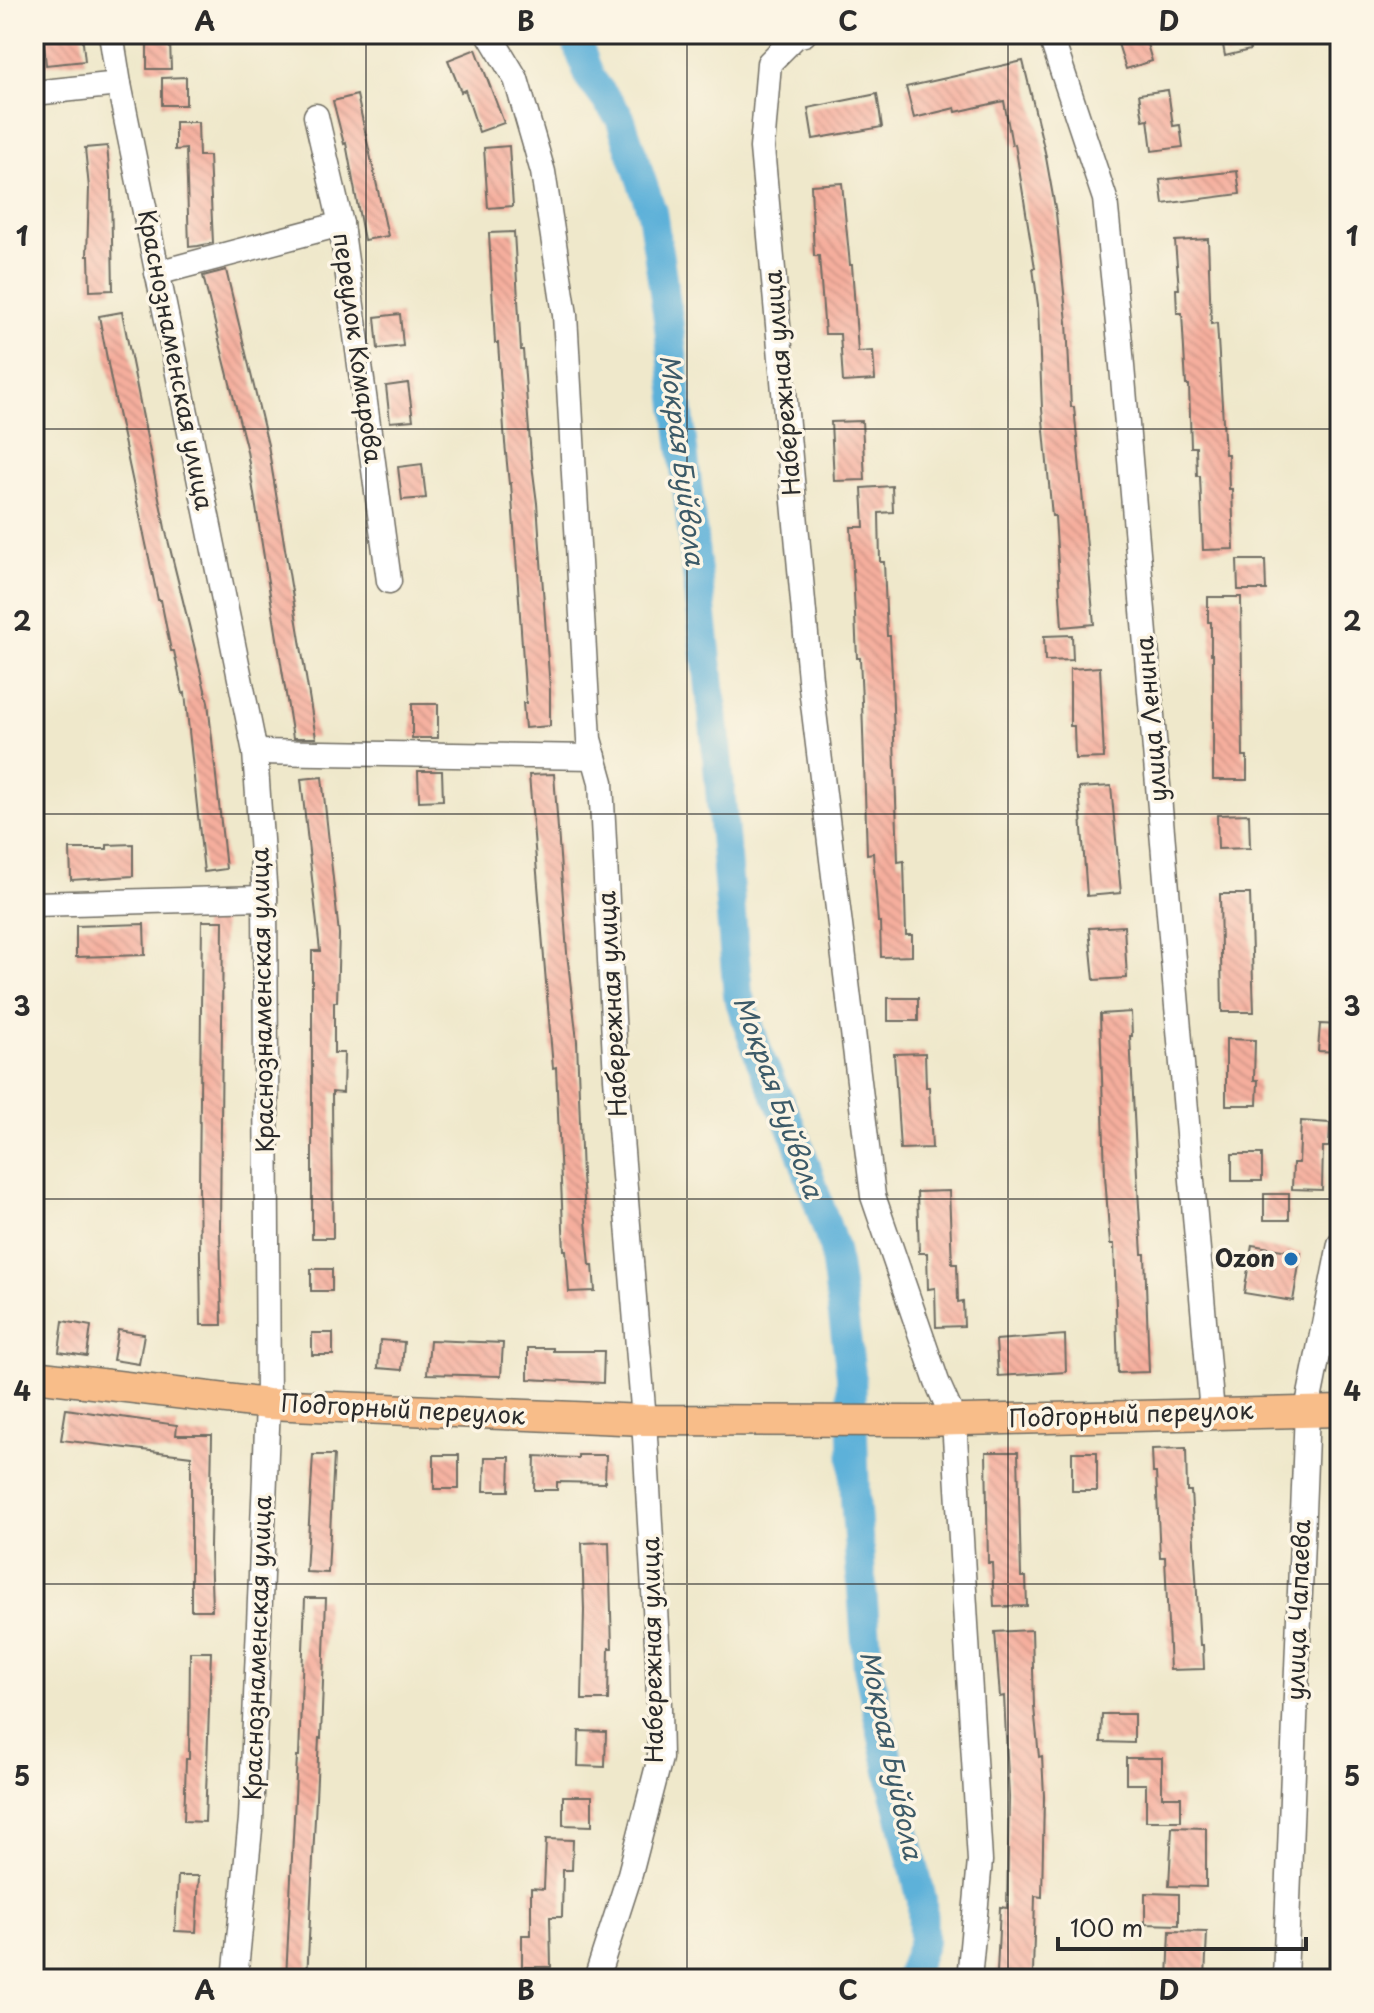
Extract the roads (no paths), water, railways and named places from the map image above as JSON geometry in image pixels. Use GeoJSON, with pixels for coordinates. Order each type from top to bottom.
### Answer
{"type":"FeatureCollection","features":[{"type":"Feature","properties":{"kind":"main road","name":"Подгорный переулок"},"geometry":{"type":"LineString","coordinates":[[34,1376],[268,1404],[644,1420],[922,1421],[1340,1411]]}},
{"type":"Feature","properties":{"kind":"street","name":"Краснознаменская улица"},"geometry":{"type":"LineString","coordinates":[[111,34],[255,752],[265,898],[268,1404],[251,1819],[235,1979]]}},
{"type":"Feature","properties":{"kind":"street","name":"Набережная улица"},"geometry":{"type":"LineString","coordinates":[[489,34],[516,79],[543,172],[565,315],[589,739],[601,782],[616,1078],[644,1420],[658,1660],[660,1758],[630,1874],[596,1979]]}},
{"type":"Feature","properties":{"kind":"street","name":"Набережная улица"},"geometry":{"type":"LineString","coordinates":[[804,34],[796,36],[769,63],[762,148],[810,679],[873,1196],[937,1382],[954,1420],[980,1861],[969,1979]]}},
{"type":"Feature","properties":{"kind":"street","name":"улица Ленина"},"geometry":{"type":"LineString","coordinates":[[1050,34],[1105,199],[1123,374],[1212,1413]]}},
{"type":"Feature","properties":{"kind":"street"},"geometry":{"type":"LineString","coordinates":[[34,93],[119,84]]}},
{"type":"Feature","properties":{"kind":"street","name":"переулок Комарова"},"geometry":{"type":"LineString","coordinates":[[316,116],[341,224],[389,581]]}},
{"type":"Feature","properties":{"kind":"street"},"geometry":{"type":"LineString","coordinates":[[157,273],[341,224]]}},
{"type":"Feature","properties":{"kind":"street"},"geometry":{"type":"LineString","coordinates":[[255,752],[594,757]]}},
{"type":"Feature","properties":{"kind":"street"},"geometry":{"type":"LineString","coordinates":[[34,904],[265,898]]}},
{"type":"Feature","properties":{"kind":"street","name":"улица Чапаева"},"geometry":{"type":"LineString","coordinates":[[1285,1979],[1307,1410],[1340,1244]]}},
{"type":"Feature","properties":{"kind":"waterway","name":"Мокрая Буйвола"},"geometry":{"type":"LineString","coordinates":[[574,34],[590,78],[620,118],[652,212],[668,318],[715,731],[738,995],[761,1061],[797,1140],[834,1249],[851,1374],[855,1498],[868,1667],[922,1900],[923,1942],[909,1979]]}},
{"type":"Feature","properties":{"kind":"place","name":"Ozon"},"geometry":{"type":"Point","coordinates":[1291,1259]}}]}
